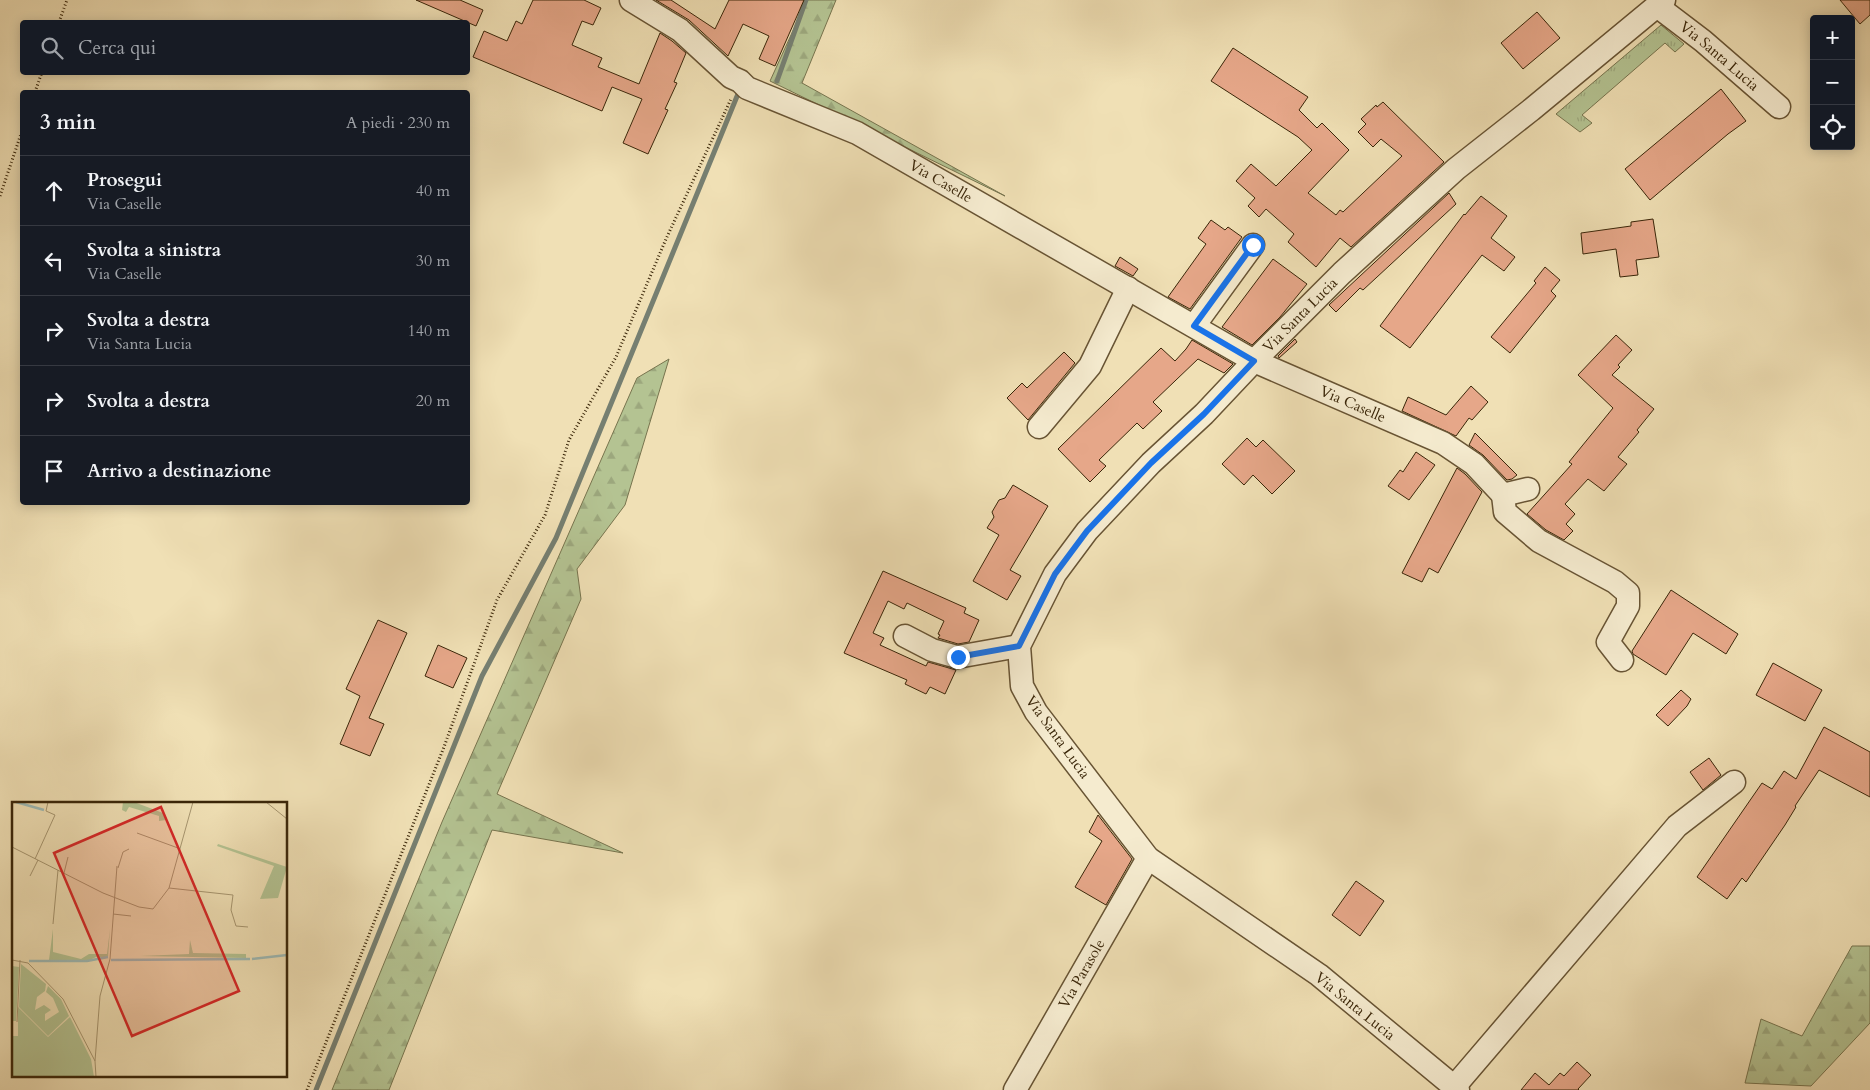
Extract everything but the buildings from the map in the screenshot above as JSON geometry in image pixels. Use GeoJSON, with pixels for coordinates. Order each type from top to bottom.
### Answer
{"type":"FeatureCollection","features":[{"type":"Feature","properties":{"kind":"street","name":"Via Caselle"},"geometry":{"type":"LineString","coordinates":[[631,0],[680,30],[731,77],[857,133],[1254,361],[1443,443],[1474,464],[1503,495],[1505,512],[1539,541],[1615,582],[1628,593],[1628,606],[1608,642],[1622,660]]}},
{"type":"Feature","properties":{"kind":"street","name":"Via Santa Lucia"},"geometry":{"type":"LineString","coordinates":[[1734,782],[1677,826],[1456,1088],[1319,975],[1148,858],[1036,712],[1022,686],[1019,646],[1055,574],[1087,531],[1151,463],[1204,414],[1342,273],[1456,169],[1661,3],[1780,107]]}},
{"type":"Feature","properties":{"kind":"street"},"geometry":{"type":"LineString","coordinates":[[1194,326],[1253,245]]}},
{"type":"Feature","properties":{"kind":"street"},"geometry":{"type":"LineString","coordinates":[[1039,427],[1090,366],[1128,288]]}},
{"type":"Feature","properties":{"kind":"street"},"geometry":{"type":"LineString","coordinates":[[1503,495],[1528,489]]}},
{"type":"Feature","properties":{"kind":"street"},"geometry":{"type":"LineString","coordinates":[[905,636],[932,650],[958,657],[1019,646]]}},
{"type":"Feature","properties":{"kind":"street","name":"Via Parasole"},"geometry":{"type":"LineString","coordinates":[[1014,1090],[1148,858]]}},
{"type":"Feature","properties":{"kind":"path"},"geometry":{"type":"LineString","coordinates":[[60,20],[67,0]]}},
{"type":"Feature","properties":{"kind":"path"},"geometry":{"type":"LineString","coordinates":[[36,90],[41,75]]}},
{"type":"Feature","properties":{"kind":"path"},"geometry":{"type":"LineString","coordinates":[[307,1090],[444,747],[497,600],[545,515],[569,440],[616,357],[666,238],[744,84]]}},
{"type":"Feature","properties":{"kind":"path"},"geometry":{"type":"LineString","coordinates":[[0,196],[20,136]]}},
{"type":"Feature","properties":{"kind":"green space"},"geometry":{"type":"Polygon","coordinates":[[[807,0],[836,0],[802,83],[1005,196],[770,81],[807,0]]]}},
{"type":"Feature","properties":{"kind":"green space"},"geometry":{"type":"Polygon","coordinates":[[[1661,25],[1684,44],[1675,52],[1665,43],[1582,115],[1592,123],[1580,132],[1556,114],[1661,25]]]}},
{"type":"Feature","properties":{"kind":"green space"},"geometry":{"type":"Polygon","coordinates":[[[669,359],[625,505],[577,569],[581,599],[497,794],[623,853],[492,830],[389,1090],[332,1090],[442,822],[637,378],[669,359]]]}},
{"type":"Feature","properties":{"kind":"green space"},"geometry":{"type":"Polygon","coordinates":[[[1852,946],[1870,946],[1870,1023],[1811,1086],[1745,1083],[1761,1019],[1802,1036],[1852,946]]]}},
{"type":"Feature","properties":{"kind":"waterway"},"geometry":{"type":"LineString","coordinates":[[777,81],[806,0]]}},
{"type":"Feature","properties":{"kind":"waterway"},"geometry":{"type":"LineString","coordinates":[[316,1090],[482,676],[556,538],[740,89]]}},
{"type":"Feature","properties":{"kind":"route"},"geometry":{"type":"LineString","coordinates":[[958,657],[1019,646],[1055,574],[1087,531],[1151,463],[1204,414],[1254,361],[1194,326],[1253,245]]}}]}
